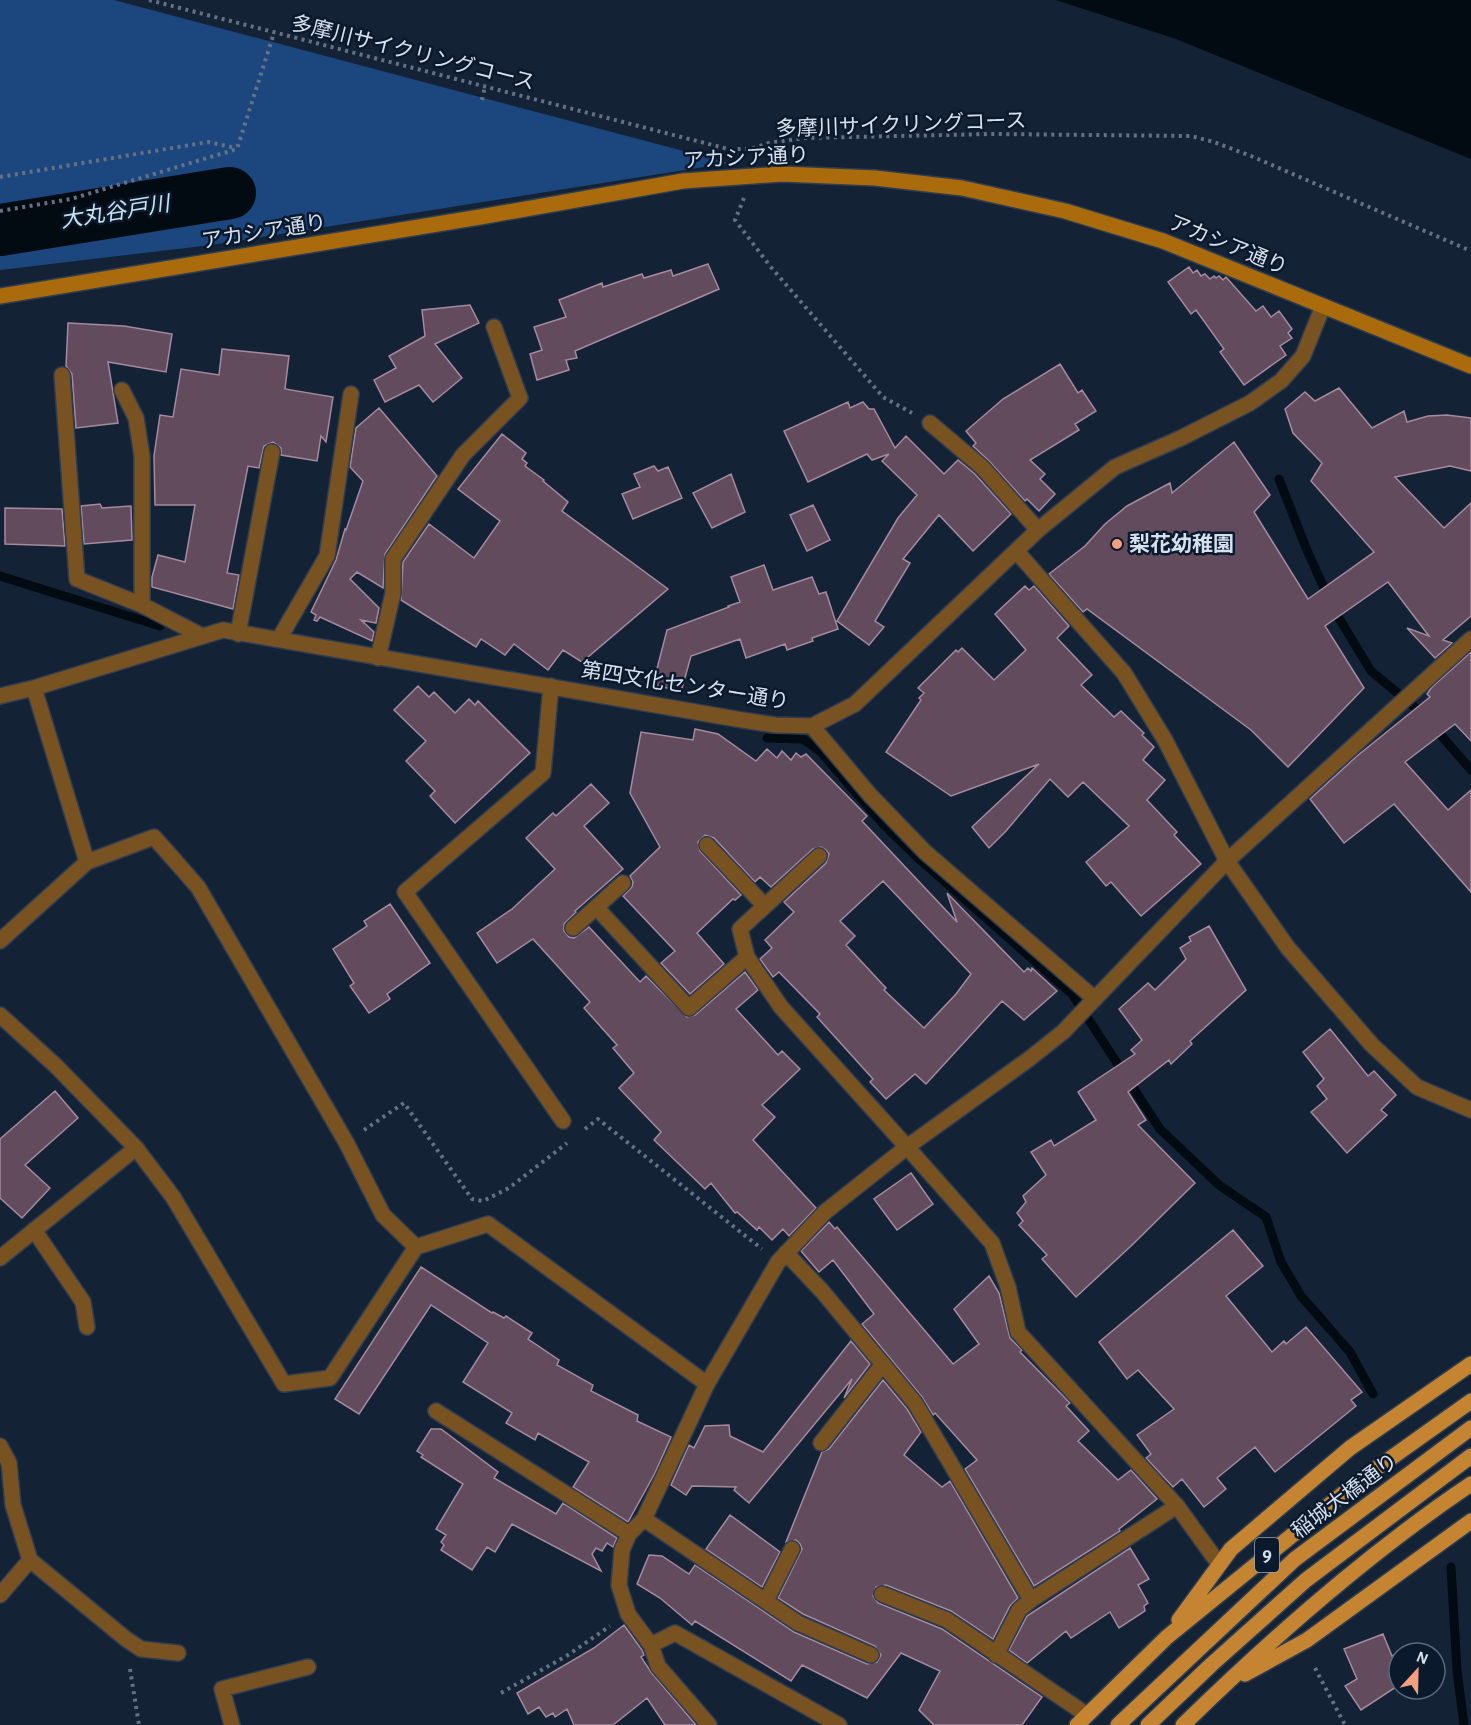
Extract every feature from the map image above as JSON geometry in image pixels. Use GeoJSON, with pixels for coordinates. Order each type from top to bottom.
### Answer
{"type":"FeatureCollection","features":[{"type":"Feature","properties":{"kind":"main road"},"geometry":{"type":"LineString","coordinates":[[1167,1637],[1231,1549],[1350,1448],[1471,1364]]}},
{"type":"Feature","properties":{"kind":"main road","name":"9"},"geometry":{"type":"LineString","coordinates":[[1082,1720],[1167,1637],[1360,1480],[1471,1401]]}},
{"type":"Feature","properties":{"kind":"main road","name":"稲城大橋通り"},"geometry":{"type":"LineString","coordinates":[[1118,1725],[1295,1559],[1471,1428]]}},
{"type":"Feature","properties":{"kind":"main road","name":"稲城大橋通り"},"geometry":{"type":"LineString","coordinates":[[1148,1725],[1306,1580],[1471,1456]]}},
{"type":"Feature","properties":{"kind":"main road"},"geometry":{"type":"LineString","coordinates":[[1183,1725],[1222,1687],[1361,1563],[1471,1484]]}},
{"type":"Feature","properties":{"kind":"main road"},"geometry":{"type":"LineString","coordinates":[[1222,1687],[1307,1640],[1471,1521]]}},
{"type":"Feature","properties":{"kind":"street","name":"アカシア通り"},"geometry":{"type":"LineString","coordinates":[[0,296],[480,218],[683,181],[782,174],[876,178],[962,188],[1065,211],[1162,241],[1471,366]]}},
{"type":"Feature","properties":{"kind":"street","name":"第四文化センター通り"},"geometry":{"type":"LineString","coordinates":[[0,696],[34,688],[224,630],[736,719],[775,725],[812,726],[855,704],[1038,530],[1115,467],[1181,438],[1250,403],[1281,381],[1302,356],[1323,306]]}},
{"type":"Feature","properties":{"kind":"street"},"geometry":{"type":"LineString","coordinates":[[378,658],[393,593],[393,559],[463,455],[520,398],[494,327]]}},
{"type":"Feature","properties":{"kind":"street"},"geometry":{"type":"LineString","coordinates":[[62,375],[77,579],[142,605],[202,636]]}},
{"type":"Feature","properties":{"kind":"street"},"geometry":{"type":"LineString","coordinates":[[122,390],[136,418],[142,456],[142,605]]}},
{"type":"Feature","properties":{"kind":"street"},"geometry":{"type":"LineString","coordinates":[[279,639],[327,556],[351,394]]}},
{"type":"Feature","properties":{"kind":"street"},"geometry":{"type":"LineString","coordinates":[[930,423],[982,467],[1038,530]]}},
{"type":"Feature","properties":{"kind":"street"},"geometry":{"type":"LineString","coordinates":[[238,634],[272,452]]}},
{"type":"Feature","properties":{"kind":"street"},"geometry":{"type":"LineString","coordinates":[[1017,552],[1125,674],[1165,740],[1227,861],[1288,948],[1372,1045],[1417,1087],[1471,1110]]}},
{"type":"Feature","properties":{"kind":"street"},"geometry":{"type":"LineString","coordinates":[[709,1725],[658,1666],[651,1645],[628,1614],[620,1585],[622,1550],[629,1534],[644,1519],[707,1384],[782,1258],[825,1212],[907,1147],[1063,1032],[1227,861],[1471,639]]}},
{"type":"Feature","properties":{"kind":"street"},"geometry":{"type":"LineString","coordinates":[[551,686],[543,773],[405,892],[563,1120]]}},
{"type":"Feature","properties":{"kind":"street"},"geometry":{"type":"LineString","coordinates":[[34,688],[87,862]]}},
{"type":"Feature","properties":{"kind":"street"},"geometry":{"type":"LineString","coordinates":[[812,726],[870,795],[925,852],[1095,999]]}},
{"type":"Feature","properties":{"kind":"street"},"geometry":{"type":"LineString","coordinates":[[0,941],[87,862],[154,837],[198,887],[346,1142],[383,1215],[416,1247]]}},
{"type":"Feature","properties":{"kind":"street"},"geometry":{"type":"LineString","coordinates":[[707,845],[764,905]]}},
{"type":"Feature","properties":{"kind":"street"},"geometry":{"type":"LineString","coordinates":[[819,856],[740,929],[747,957],[781,1007],[992,1243],[1008,1287],[1018,1332],[1177,1506],[1219,1564]]}},
{"type":"Feature","properties":{"kind":"street"},"geometry":{"type":"LineString","coordinates":[[573,927],[622,883]]}},
{"type":"Feature","properties":{"kind":"street"},"geometry":{"type":"LineString","coordinates":[[596,907],[689,1008],[747,957]]}},
{"type":"Feature","properties":{"kind":"street"},"geometry":{"type":"LineString","coordinates":[[0,1015],[56,1066],[136,1148],[172,1197],[284,1384],[330,1378],[416,1247],[488,1224],[707,1384]]}},
{"type":"Feature","properties":{"kind":"street"},"geometry":{"type":"LineString","coordinates":[[0,1258],[136,1148]]}},
{"type":"Feature","properties":{"kind":"street"},"geometry":{"type":"LineString","coordinates":[[34,1230],[82,1302],[87,1328]]}},
{"type":"Feature","properties":{"kind":"street"},"geometry":{"type":"LineString","coordinates":[[782,1258],[822,1292],[915,1403],[1031,1600]]}},
{"type":"Feature","properties":{"kind":"street"},"geometry":{"type":"LineString","coordinates":[[821,1443],[883,1364]]}},
{"type":"Feature","properties":{"kind":"street"},"geometry":{"type":"LineString","coordinates":[[436,1411],[629,1534]]}},
{"type":"Feature","properties":{"kind":"street"},"geometry":{"type":"LineString","coordinates":[[0,1446],[9,1463],[12,1505],[30,1560],[141,1649],[178,1653]]}},
{"type":"Feature","properties":{"kind":"street"},"geometry":{"type":"LineString","coordinates":[[996,1655],[1019,1611],[1031,1600],[1177,1506]]}},
{"type":"Feature","properties":{"kind":"street"},"geometry":{"type":"LineString","coordinates":[[644,1519],[798,1623],[871,1655]]}},
{"type":"Feature","properties":{"kind":"street"},"geometry":{"type":"LineString","coordinates":[[766,1601],[792,1549]]}},
{"type":"Feature","properties":{"kind":"street"},"geometry":{"type":"LineString","coordinates":[[0,1595],[30,1560]]}},
{"type":"Feature","properties":{"kind":"street"},"geometry":{"type":"LineString","coordinates":[[882,1594],[947,1620],[1082,1720]]}},
{"type":"Feature","properties":{"kind":"street"},"geometry":{"type":"LineString","coordinates":[[651,1645],[675,1633],[839,1725]]}},
{"type":"Feature","properties":{"kind":"street"},"geometry":{"type":"LineString","coordinates":[[232,1725],[222,1689],[308,1667]]}},
{"type":"Feature","properties":{"kind":"path","name":"多摩川サイクリングコース"},"geometry":{"type":"LineString","coordinates":[[149,0],[728,149],[750,149],[769,143],[804,138],[992,134],[1191,136],[1251,156],[1471,251]]}},
{"type":"Feature","properties":{"kind":"path"},"geometry":{"type":"LineString","coordinates":[[237,149],[274,33]]}},
{"type":"Feature","properties":{"kind":"path"},"geometry":{"type":"LineString","coordinates":[[482,100],[485,86]]}},
{"type":"Feature","properties":{"kind":"path"},"geometry":{"type":"LineString","coordinates":[[0,177],[208,142],[237,149]]}},
{"type":"Feature","properties":{"kind":"path"},"geometry":{"type":"LineString","coordinates":[[0,211],[71,198],[237,149]]}},
{"type":"Feature","properties":{"kind":"path"},"geometry":{"type":"LineString","coordinates":[[735,220],[770,266],[883,397],[930,423]]}},
{"type":"Feature","properties":{"kind":"path"},"geometry":{"type":"LineString","coordinates":[[346,1142],[404,1103],[472,1199],[483,1201],[509,1188],[571,1140]]}},
{"type":"Feature","properties":{"kind":"path"},"geometry":{"type":"LineString","coordinates":[[580,1133],[598,1119],[782,1258]]}},
{"type":"Feature","properties":{"kind":"path"},"geometry":{"type":"LineString","coordinates":[[501,1693],[568,1655],[628,1614]]}},
{"type":"Feature","properties":{"kind":"path"},"geometry":{"type":"LineString","coordinates":[[126,1639],[139,1725]]}},
{"type":"Feature","properties":{"kind":"path"},"geometry":{"type":"LineString","coordinates":[[1316,1668],[1345,1725]]}},
{"type":"Feature","properties":{"kind":"shaded area"},"geometry":{"type":"Polygon","coordinates":[[[0,0],[114,0],[729,163],[211,245],[0,270],[0,0]]]}},
{"type":"Feature","properties":{"kind":"shaded area"},"geometry":{"type":"Polygon","coordinates":[[[1056,0],[1471,0],[1471,159],[1176,39],[1056,0]]]}},
{"type":"Feature","properties":{"kind":"building"},"geometry":{"type":"Polygon","coordinates":[[[708,264],[719,289],[575,351],[577,358],[566,360],[569,370],[537,380],[530,354],[542,350],[534,327],[566,317],[559,300],[602,283],[603,287],[642,274],[644,278],[671,270],[673,276],[708,264]]]}},
{"type":"Feature","properties":{"kind":"building"},"geometry":{"type":"Polygon","coordinates":[[[1189,267],[1193,273],[1197,270],[1201,276],[1205,274],[1210,279],[1219,276],[1223,280],[1226,277],[1256,311],[1263,306],[1271,317],[1279,311],[1292,329],[1288,333],[1292,338],[1280,346],[1286,355],[1244,385],[1220,352],[1224,349],[1196,310],[1191,314],[1168,282],[1189,267]]]}},
{"type":"Feature","properties":{"kind":"building"},"geometry":{"type":"Polygon","coordinates":[[[470,305],[479,323],[435,344],[462,378],[433,402],[419,385],[385,402],[374,380],[396,368],[389,356],[425,336],[422,310],[470,305]]]}},
{"type":"Feature","properties":{"kind":"building"},"geometry":{"type":"Polygon","coordinates":[[[68,323],[124,326],[172,334],[166,372],[108,362],[118,423],[76,428],[72,374],[66,366],[68,323]]]}},
{"type":"Feature","properties":{"kind":"building"},"geometry":{"type":"Polygon","coordinates":[[[222,349],[289,356],[285,389],[333,397],[326,442],[321,436],[317,461],[281,455],[281,448],[273,442],[264,446],[259,468],[248,466],[227,573],[239,575],[233,609],[152,587],[152,577],[158,555],[185,562],[195,505],[155,505],[154,456],[160,415],[173,417],[181,369],[219,375],[222,349]]]}},
{"type":"Feature","properties":{"kind":"building"},"geometry":{"type":"Polygon","coordinates":[[[1060,364],[1078,393],[1082,390],[1096,411],[1075,424],[1079,430],[1030,460],[1045,474],[1040,479],[1055,494],[1039,511],[1027,499],[1025,501],[973,446],[976,443],[966,431],[1003,399],[1060,364]]]}},
{"type":"Feature","properties":{"kind":"building"},"geometry":{"type":"Polygon","coordinates":[[[1339,388],[1372,428],[1404,411],[1407,422],[1428,416],[1447,415],[1471,418],[1471,471],[1450,466],[1395,477],[1444,528],[1471,503],[1471,616],[1443,640],[1452,643],[1435,658],[1407,628],[1429,636],[1388,582],[1325,626],[1364,688],[1288,767],[1251,730],[1087,609],[1083,612],[1049,574],[1085,546],[1105,524],[1127,506],[1170,483],[1172,493],[1234,442],[1270,495],[1254,512],[1308,599],[1374,552],[1311,481],[1322,463],[1293,433],[1285,409],[1305,392],[1315,401],[1339,388]]]}},
{"type":"Feature","properties":{"kind":"building"},"geometry":{"type":"Polygon","coordinates":[[[848,402],[850,408],[863,402],[869,409],[874,409],[895,448],[906,436],[944,474],[958,460],[975,474],[1011,514],[973,551],[939,515],[903,559],[910,563],[875,621],[884,627],[869,645],[837,621],[898,518],[917,495],[882,461],[889,454],[872,460],[867,454],[808,482],[784,431],[848,402]]]}},
{"type":"Feature","properties":{"kind":"building"},"geometry":{"type":"Polygon","coordinates":[[[379,408],[437,476],[385,554],[383,588],[357,572],[350,579],[379,608],[376,623],[361,620],[374,632],[372,641],[320,617],[317,621],[314,620],[316,615],[311,612],[336,560],[363,481],[350,467],[356,428],[379,408]]]}},
{"type":"Feature","properties":{"kind":"building"},"geometry":{"type":"Polygon","coordinates":[[[502,434],[526,453],[522,459],[527,463],[525,466],[568,502],[562,511],[668,589],[582,662],[563,650],[548,670],[514,644],[505,655],[481,639],[476,647],[401,600],[403,562],[429,524],[474,558],[500,521],[458,489],[502,434]]]}},
{"type":"Feature","properties":{"kind":"building"},"geometry":{"type":"Polygon","coordinates":[[[654,466],[658,471],[668,467],[682,498],[633,519],[622,494],[640,487],[634,474],[654,466]]]}},
{"type":"Feature","properties":{"kind":"building"},"geometry":{"type":"Polygon","coordinates":[[[731,474],[745,512],[712,528],[693,493],[731,474]]]}},
{"type":"Feature","properties":{"kind":"building"},"geometry":{"type":"Polygon","coordinates":[[[100,504],[102,508],[131,506],[132,540],[84,544],[81,506],[100,504]]]}},
{"type":"Feature","properties":{"kind":"building"},"geometry":{"type":"Polygon","coordinates":[[[813,505],[830,540],[807,551],[790,515],[813,505]]]}},
{"type":"Feature","properties":{"kind":"building"},"geometry":{"type":"Polygon","coordinates":[[[5,508],[62,509],[65,546],[5,544],[5,508]]]}},
{"type":"Feature","properties":{"kind":"building"},"geometry":{"type":"Polygon","coordinates":[[[764,565],[773,590],[812,577],[819,594],[826,592],[838,629],[787,650],[785,644],[746,658],[740,639],[691,656],[681,692],[653,684],[667,630],[740,602],[731,577],[764,565]]]}},
{"type":"Feature","properties":{"kind":"building"},"geometry":{"type":"Polygon","coordinates":[[[1025,586],[1029,590],[1034,586],[1069,626],[1057,638],[1092,675],[1081,685],[1114,717],[1121,711],[1144,733],[1142,735],[1154,747],[1143,760],[1165,780],[1147,800],[1177,832],[1174,835],[1201,864],[1141,916],[1111,882],[1106,886],[1086,862],[1129,826],[1083,782],[1068,797],[1050,779],[989,848],[972,827],[1039,764],[951,796],[886,752],[921,700],[919,698],[924,693],[918,688],[956,650],[958,652],[962,648],[994,680],[1026,650],[995,614],[1025,586]]]}},
{"type":"Feature","properties":{"kind":"building"},"geometry":{"type":"Polygon","coordinates":[[[1471,652],[1471,741],[1455,724],[1405,762],[1448,810],[1471,790],[1471,892],[1394,804],[1344,843],[1310,799],[1357,756],[1430,697],[1427,694],[1432,687],[1471,652]]]}},
{"type":"Feature","properties":{"kind":"building"},"geometry":{"type":"Polygon","coordinates":[[[418,686],[429,697],[434,692],[455,713],[469,699],[475,705],[478,701],[530,753],[455,823],[430,796],[435,791],[406,761],[426,741],[394,710],[418,686]]]}},
{"type":"Feature","properties":{"kind":"building"},"geometry":{"type":"Polygon","coordinates":[[[695,729],[718,734],[756,761],[767,749],[777,758],[782,751],[791,760],[796,753],[801,757],[806,754],[867,816],[862,821],[957,922],[947,893],[1024,972],[1028,968],[1031,971],[1032,968],[1057,991],[1024,1020],[1002,1001],[926,1084],[915,1074],[886,1099],[870,1082],[873,1079],[817,1017],[820,1014],[779,972],[773,977],[760,959],[772,948],[765,940],[794,912],[784,902],[826,863],[829,854],[821,847],[813,849],[771,887],[760,877],[755,882],[714,838],[705,835],[698,842],[700,851],[741,895],[733,899],[697,933],[724,964],[690,994],[661,963],[675,951],[623,896],[632,887],[633,882],[630,876],[660,847],[630,793],[641,732],[693,740],[695,729]],[[883,881],[840,921],[855,936],[846,945],[886,988],[884,990],[924,1028],[956,994],[971,974],[883,881]]]}},
{"type":"Feature","properties":{"kind":"building"},"geometry":{"type":"Polygon","coordinates":[[[591,784],[609,803],[584,826],[623,869],[575,911],[564,924],[564,931],[569,937],[574,938],[589,927],[640,982],[646,976],[687,1017],[695,1015],[745,972],[758,990],[736,1009],[778,1055],[782,1051],[800,1069],[762,1105],[775,1117],[753,1140],[816,1208],[789,1236],[783,1229],[772,1240],[759,1227],[757,1230],[737,1212],[735,1213],[711,1183],[705,1189],[654,1140],[661,1132],[619,1088],[634,1073],[613,1048],[617,1045],[584,1008],[590,1002],[533,939],[497,963],[477,933],[512,909],[555,869],[526,838],[553,813],[556,816],[591,784]]]}},
{"type":"Feature","properties":{"kind":"building"},"geometry":{"type":"Polygon","coordinates":[[[390,904],[430,963],[387,994],[390,999],[369,1013],[350,986],[354,983],[333,949],[367,926],[364,921],[390,904]]]}},
{"type":"Feature","properties":{"kind":"building"},"geometry":{"type":"Polygon","coordinates":[[[1209,926],[1246,990],[1190,1041],[1192,1044],[1171,1064],[1169,1060],[1128,1092],[1146,1120],[1138,1125],[1195,1183],[1076,1297],[1042,1259],[1047,1255],[1019,1225],[1023,1221],[1017,1213],[1026,1202],[1023,1196],[1046,1175],[1031,1152],[1051,1140],[1054,1146],[1096,1120],[1078,1092],[1135,1054],[1131,1050],[1142,1040],[1119,1009],[1148,983],[1155,990],[1186,959],[1180,948],[1191,941],[1189,937],[1209,926]]]}},
{"type":"Feature","properties":{"kind":"building"},"geometry":{"type":"Polygon","coordinates":[[[1330,1029],[1368,1076],[1374,1071],[1396,1095],[1381,1110],[1387,1115],[1347,1153],[1311,1112],[1327,1099],[1317,1086],[1324,1079],[1303,1052],[1330,1029]]]}},
{"type":"Feature","properties":{"kind":"building"},"geometry":{"type":"Polygon","coordinates":[[[55,1091],[78,1118],[25,1165],[50,1188],[22,1218],[0,1198],[0,1139],[55,1091]]]}},
{"type":"Feature","properties":{"kind":"building"},"geometry":{"type":"Polygon","coordinates":[[[911,1173],[933,1204],[897,1230],[874,1199],[911,1173]]]}},
{"type":"Feature","properties":{"kind":"building"},"geometry":{"type":"Polygon","coordinates":[[[829,1222],[835,1229],[837,1227],[953,1364],[979,1344],[954,1309],[989,1276],[999,1293],[1010,1338],[1022,1350],[1020,1352],[1070,1403],[1066,1406],[1089,1431],[1078,1441],[1118,1480],[1131,1470],[1157,1499],[1119,1529],[1120,1531],[1034,1586],[965,1469],[977,1460],[935,1413],[933,1415],[922,1397],[862,1324],[874,1314],[833,1260],[819,1272],[801,1251],[829,1222]]]}},
{"type":"Feature","properties":{"kind":"building"},"geometry":{"type":"Polygon","coordinates":[[[1233,1230],[1263,1266],[1226,1296],[1272,1352],[1284,1341],[1286,1344],[1306,1327],[1362,1392],[1351,1400],[1356,1406],[1275,1472],[1255,1447],[1217,1478],[1226,1489],[1204,1507],[1182,1479],[1173,1487],[1146,1458],[1151,1454],[1137,1435],[1174,1409],[1138,1370],[1127,1379],[1099,1342],[1233,1230]]]}},
{"type":"Feature","properties":{"kind":"building"},"geometry":{"type":"Polygon","coordinates":[[[421,1267],[492,1313],[504,1318],[506,1316],[532,1333],[528,1339],[559,1360],[557,1365],[593,1385],[591,1391],[638,1415],[637,1421],[671,1437],[655,1473],[628,1522],[573,1487],[589,1462],[538,1433],[535,1440],[506,1423],[512,1413],[463,1382],[488,1343],[431,1305],[359,1414],[335,1399],[421,1267]]]}},
{"type":"Feature","properties":{"kind":"building"},"geometry":{"type":"Polygon","coordinates":[[[851,1341],[870,1364],[844,1398],[852,1379],[749,1503],[734,1490],[736,1487],[692,1486],[686,1495],[671,1485],[689,1445],[694,1448],[705,1426],[729,1425],[730,1436],[763,1452],[851,1341]]]}},
{"type":"Feature","properties":{"kind":"building"},"geometry":{"type":"Polygon","coordinates":[[[883,1380],[907,1409],[921,1432],[904,1455],[942,1487],[950,1481],[1018,1598],[1010,1606],[993,1639],[951,1611],[886,1585],[876,1587],[873,1596],[878,1603],[942,1629],[1042,1697],[1022,1725],[934,1725],[919,1710],[940,1671],[901,1653],[867,1698],[802,1665],[791,1681],[695,1621],[692,1625],[660,1598],[637,1584],[649,1555],[662,1556],[689,1574],[695,1565],[794,1632],[867,1664],[877,1662],[881,1655],[875,1646],[803,1614],[778,1598],[802,1549],[796,1540],[786,1542],[822,1452],[829,1449],[883,1380]]]}},
{"type":"Feature","properties":{"kind":"building"},"geometry":{"type":"Polygon","coordinates":[[[431,1429],[441,1429],[498,1472],[494,1478],[556,1514],[563,1503],[617,1538],[613,1547],[607,1543],[602,1551],[596,1548],[592,1554],[601,1571],[512,1524],[495,1552],[487,1547],[472,1570],[441,1550],[444,1545],[441,1542],[446,1535],[436,1529],[463,1484],[421,1457],[423,1455],[417,1451],[431,1429]]]}},
{"type":"Feature","properties":{"kind":"building"},"geometry":{"type":"Polygon","coordinates":[[[730,1515],[780,1552],[762,1587],[706,1549],[730,1515]]]}},
{"type":"Feature","properties":{"kind":"building"},"geometry":{"type":"Polygon","coordinates":[[[1130,1548],[1149,1579],[1138,1585],[1148,1603],[1144,1606],[1145,1611],[1119,1628],[1110,1612],[1071,1638],[1066,1631],[1027,1663],[1009,1650],[1027,1616],[1130,1548]]]}},
{"type":"Feature","properties":{"kind":"building"},"geometry":{"type":"Polygon","coordinates":[[[624,1625],[642,1650],[644,1655],[641,1657],[651,1672],[696,1725],[665,1725],[647,1698],[613,1725],[574,1725],[567,1709],[555,1717],[553,1713],[546,1717],[539,1707],[528,1714],[517,1693],[594,1648],[624,1625]]]}},
{"type":"Feature","properties":{"kind":"building"},"geometry":{"type":"Polygon","coordinates":[[[1383,1634],[1387,1644],[1387,1693],[1361,1710],[1345,1686],[1357,1679],[1344,1649],[1383,1634]]]}},
{"type":"Feature","properties":{"kind":"waterway","name":"大丸谷戸川"},"geometry":{"type":"LineString","coordinates":[[0,230],[230,193]]}},
{"type":"Feature","properties":{"kind":"waterway"},"geometry":{"type":"LineString","coordinates":[[1279,479],[1306,548],[1334,610],[1371,671],[1424,715]]}},
{"type":"Feature","properties":{"kind":"waterway"},"geometry":{"type":"LineString","coordinates":[[0,576],[160,626]]}},
{"type":"Feature","properties":{"kind":"waterway"},"geometry":{"type":"LineString","coordinates":[[1433,726],[1471,770]]}},
{"type":"Feature","properties":{"kind":"waterway"},"geometry":{"type":"LineString","coordinates":[[767,738],[803,739],[820,751],[884,825],[919,859],[1072,994],[1160,1129],[1219,1185],[1266,1217],[1281,1262],[1301,1296],[1350,1352],[1373,1394]]}},
{"type":"Feature","properties":{"kind":"waterway"},"geometry":{"type":"LineString","coordinates":[[1451,1567],[1457,1671],[1464,1725]]}},
{"type":"Feature","properties":{"kind":"place","name":"梨花幼稚園"},"geometry":{"type":"Point","coordinates":[1117,544]}}]}
